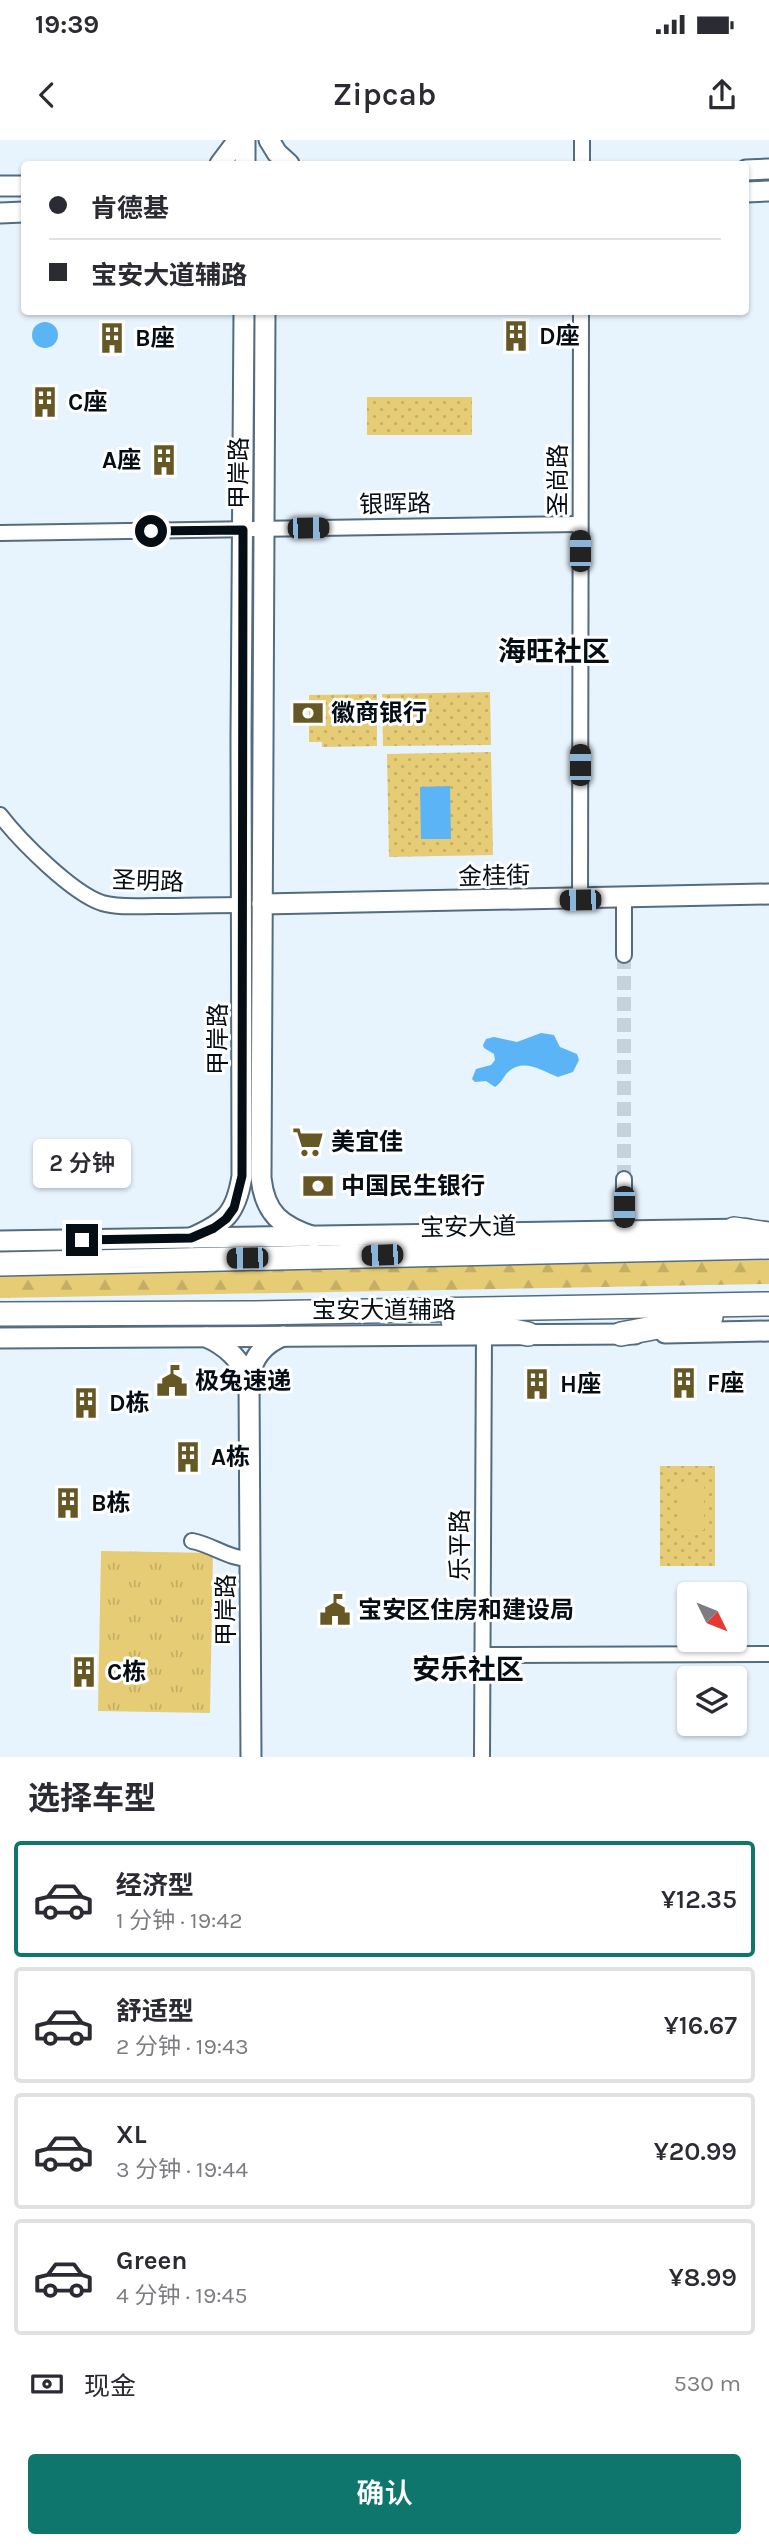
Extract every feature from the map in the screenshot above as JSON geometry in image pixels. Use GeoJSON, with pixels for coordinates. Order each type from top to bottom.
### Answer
{"type":"FeatureCollection","features":[{"type":"Feature","properties":{"kind":"main road"},"geometry":{"type":"LineString","coordinates":[[222,161],[238,140]]}},
{"type":"Feature","properties":{"kind":"main road"},"geometry":{"type":"LineString","coordinates":[[245,140],[245,161]]}},
{"type":"Feature","properties":{"kind":"main road"},"geometry":{"type":"LineString","coordinates":[[265,161],[267,140]]}},
{"type":"Feature","properties":{"kind":"main road"},"geometry":{"type":"LineString","coordinates":[[267,140],[286,161]]}},
{"type":"Feature","properties":{"kind":"main road"},"geometry":{"type":"LineString","coordinates":[[749,170],[769,169]]}},
{"type":"Feature","properties":{"kind":"main road"},"geometry":{"type":"LineString","coordinates":[[0,186],[21,186]]}},
{"type":"Feature","properties":{"kind":"main road"},"geometry":{"type":"LineString","coordinates":[[749,192],[769,191]]}},
{"type":"Feature","properties":{"kind":"main road"},"geometry":{"type":"LineString","coordinates":[[0,213],[21,212]]}},
{"type":"Feature","properties":{"kind":"main road","name":"甲岸路"},"geometry":{"type":"LineString","coordinates":[[244,315],[243,530],[252,993],[261,1178],[263,1194],[276,1218],[293,1230],[314,1237]]}},
{"type":"Feature","properties":{"kind":"main road","name":"甲岸路"},"geometry":{"type":"LineString","coordinates":[[252,904],[264,529],[265,315]]}},
{"type":"Feature","properties":{"kind":"main road","name":"金桂街"},"geometry":{"type":"LineString","coordinates":[[252,904],[580,900],[769,894]]}},
{"type":"Feature","properties":{"kind":"main road","name":"甲岸路"},"geometry":{"type":"LineString","coordinates":[[191,1238],[214,1228],[226,1219],[239,1194],[252,993]]}},
{"type":"Feature","properties":{"kind":"main road"},"geometry":{"type":"LineString","coordinates":[[0,1241],[769,1228]]}},
{"type":"Feature","properties":{"kind":"main road"},"geometry":{"type":"LineString","coordinates":[[734,1229],[769,1234]]}},
{"type":"Feature","properties":{"kind":"main road"},"geometry":{"type":"LineString","coordinates":[[330,1256],[499,1233]]}},
{"type":"Feature","properties":{"kind":"main road","name":"宝安大道"},"geometry":{"type":"LineString","coordinates":[[0,1264],[769,1247]]}},
{"type":"Feature","properties":{"kind":"main road"},"geometry":{"type":"LineString","coordinates":[[0,1314],[331,1312],[769,1304]]}},
{"type":"Feature","properties":{"kind":"main road"},"geometry":{"type":"LineString","coordinates":[[621,1334],[695,1319],[769,1311]]}},
{"type":"Feature","properties":{"kind":"main road"},"geometry":{"type":"LineString","coordinates":[[331,1312],[476,1323],[528,1334]]}},
{"type":"Feature","properties":{"kind":"main road","name":"宝安大道辅路"},"geometry":{"type":"LineString","coordinates":[[0,1338],[769,1331]]}},
{"type":"Feature","properties":{"kind":"main road"},"geometry":{"type":"LineString","coordinates":[[249,1379],[251,1366],[265,1346],[284,1335]]}},
{"type":"Feature","properties":{"kind":"main road"},"geometry":{"type":"LineString","coordinates":[[204,1336],[234,1354],[249,1379]]}},
{"type":"Feature","properties":{"kind":"main road","name":"甲岸路"},"geometry":{"type":"LineString","coordinates":[[249,1379],[251,1757]]}},
{"type":"Feature","properties":{"kind":"street"},"geometry":{"type":"LineString","coordinates":[[582,140],[582,161]]}},
{"type":"Feature","properties":{"kind":"street","name":"圣尚路"},"geometry":{"type":"LineString","coordinates":[[580,900],[581,315]]}},
{"type":"Feature","properties":{"kind":"street","name":"银晖路"},"geometry":{"type":"LineString","coordinates":[[0,533],[580,524]]}},
{"type":"Feature","properties":{"kind":"street","name":"圣明路"},"geometry":{"type":"LineString","coordinates":[[0,815],[12,830],[69,884],[100,902],[129,906],[252,904]]}},
{"type":"Feature","properties":{"kind":"street"},"geometry":{"type":"LineString","coordinates":[[624,899],[624,955]]}},
{"type":"Feature","properties":{"kind":"street"},"geometry":{"type":"LineString","coordinates":[[624,1179],[624,1230]]}},
{"type":"Feature","properties":{"kind":"street","name":"乐平路"},"geometry":{"type":"LineString","coordinates":[[482,1757],[484,1334]]}},
{"type":"Feature","properties":{"kind":"street"},"geometry":{"type":"LineString","coordinates":[[192,1541],[209,1545],[237,1559],[250,1559]]}},
{"type":"Feature","properties":{"kind":"street"},"geometry":{"type":"LineString","coordinates":[[482,1655],[769,1654]]}},
{"type":"Feature","properties":{"kind":"green space"},"geometry":{"type":"Polygon","coordinates":[[[367,397],[472,397],[472,435],[367,435],[367,397]]]}},
{"type":"Feature","properties":{"kind":"green space"},"geometry":{"type":"Polygon","coordinates":[[[490,692],[491,745],[383,746],[382,694],[490,692]]]}},
{"type":"Feature","properties":{"kind":"green space"},"geometry":{"type":"Polygon","coordinates":[[[377,694],[377,746],[322,747],[322,742],[309,742],[309,695],[377,694]]]}},
{"type":"Feature","properties":{"kind":"green space"},"geometry":{"type":"Polygon","coordinates":[[[491,752],[493,855],[389,857],[387,754],[491,752]]]}},
{"type":"Feature","properties":{"kind":"green space"},"geometry":{"type":"Polygon","coordinates":[[[769,1260],[769,1284],[0,1298],[0,1275],[769,1260]]]}},
{"type":"Feature","properties":{"kind":"green space"},"geometry":{"type":"Polygon","coordinates":[[[660,1466],[715,1466],[715,1566],[660,1566],[660,1466]]]}},
{"type":"Feature","properties":{"kind":"green space"},"geometry":{"type":"Polygon","coordinates":[[[679,1485],[704,1485],[704,1530],[678,1531],[679,1485]]]}},
{"type":"Feature","properties":{"kind":"green space"},"geometry":{"type":"Polygon","coordinates":[[[101,1551],[213,1553],[210,1713],[98,1711],[101,1551]]]}},
{"type":"Feature","properties":{"kind":"water"},"geometry":{"type":"Polygon","coordinates":[[[45,322],[54,326],[58,335],[54,344],[45,348],[36,344],[32,335],[36,326],[45,322]]]}},
{"type":"Feature","properties":{"kind":"water"},"geometry":{"type":"Polygon","coordinates":[[[450,786],[451,839],[421,839],[420,787],[450,786]]]}},
{"type":"Feature","properties":{"kind":"water"},"geometry":{"type":"Polygon","coordinates":[[[541,1033],[554,1035],[560,1047],[577,1054],[579,1060],[573,1072],[558,1077],[533,1067],[520,1066],[507,1073],[495,1087],[486,1081],[475,1082],[472,1079],[476,1069],[491,1065],[495,1060],[494,1054],[484,1048],[486,1039],[494,1037],[517,1042],[541,1033]]]}},
{"type":"Feature","properties":{"kind":"tunnel"},"geometry":{"type":"LineString","coordinates":[[624,955],[624,1179]]}},
{"type":"Feature","properties":{"kind":"place","name":"D座"},"geometry":{"type":"Point","coordinates":[516,336]}},
{"type":"Feature","properties":{"kind":"place","name":"B座"},"geometry":{"type":"Point","coordinates":[112,338]}},
{"type":"Feature","properties":{"kind":"place","name":"C座"},"geometry":{"type":"Point","coordinates":[45,402]}},
{"type":"Feature","properties":{"kind":"place","name":"A座"},"geometry":{"type":"Point","coordinates":[164,460]}},
{"type":"Feature","properties":{"kind":"place","name":"徽商银行"},"geometry":{"type":"Point","coordinates":[308,713]}},
{"type":"Feature","properties":{"kind":"place","name":"美宜佳"},"geometry":{"type":"Point","coordinates":[308,1142]}},
{"type":"Feature","properties":{"kind":"place","name":"中国民生银行"},"geometry":{"type":"Point","coordinates":[318,1186]}},
{"type":"Feature","properties":{"kind":"place","name":"极兔速递"},"geometry":{"type":"Point","coordinates":[172,1381]}},
{"type":"Feature","properties":{"kind":"place","name":"F座"},"geometry":{"type":"Point","coordinates":[684,1383]}},
{"type":"Feature","properties":{"kind":"place","name":"H座"},"geometry":{"type":"Point","coordinates":[537,1384]}},
{"type":"Feature","properties":{"kind":"place","name":"D栋"},"geometry":{"type":"Point","coordinates":[86,1403]}},
{"type":"Feature","properties":{"kind":"place","name":"A栋"},"geometry":{"type":"Point","coordinates":[188,1457]}},
{"type":"Feature","properties":{"kind":"place","name":"B栋"},"geometry":{"type":"Point","coordinates":[68,1503]}},
{"type":"Feature","properties":{"kind":"place","name":"宝安区住房和建设局"},"geometry":{"type":"Point","coordinates":[335,1610]}},
{"type":"Feature","properties":{"kind":"place","name":"C栋"},"geometry":{"type":"Point","coordinates":[84,1672]}},
{"type":"Feature","properties":{"kind":"district","name":"海旺社区"},"geometry":{"type":"Point","coordinates":[554,651]}},
{"type":"Feature","properties":{"kind":"district","name":"安乐社区"},"geometry":{"type":"Point","coordinates":[468,1669]}},
{"type":"Feature","properties":{"kind":"route"},"geometry":{"type":"LineString","coordinates":[[82,1240],[191,1238],[214,1228],[226,1219],[234,1208],[242,1176],[243,530],[151,531]]}}]}
